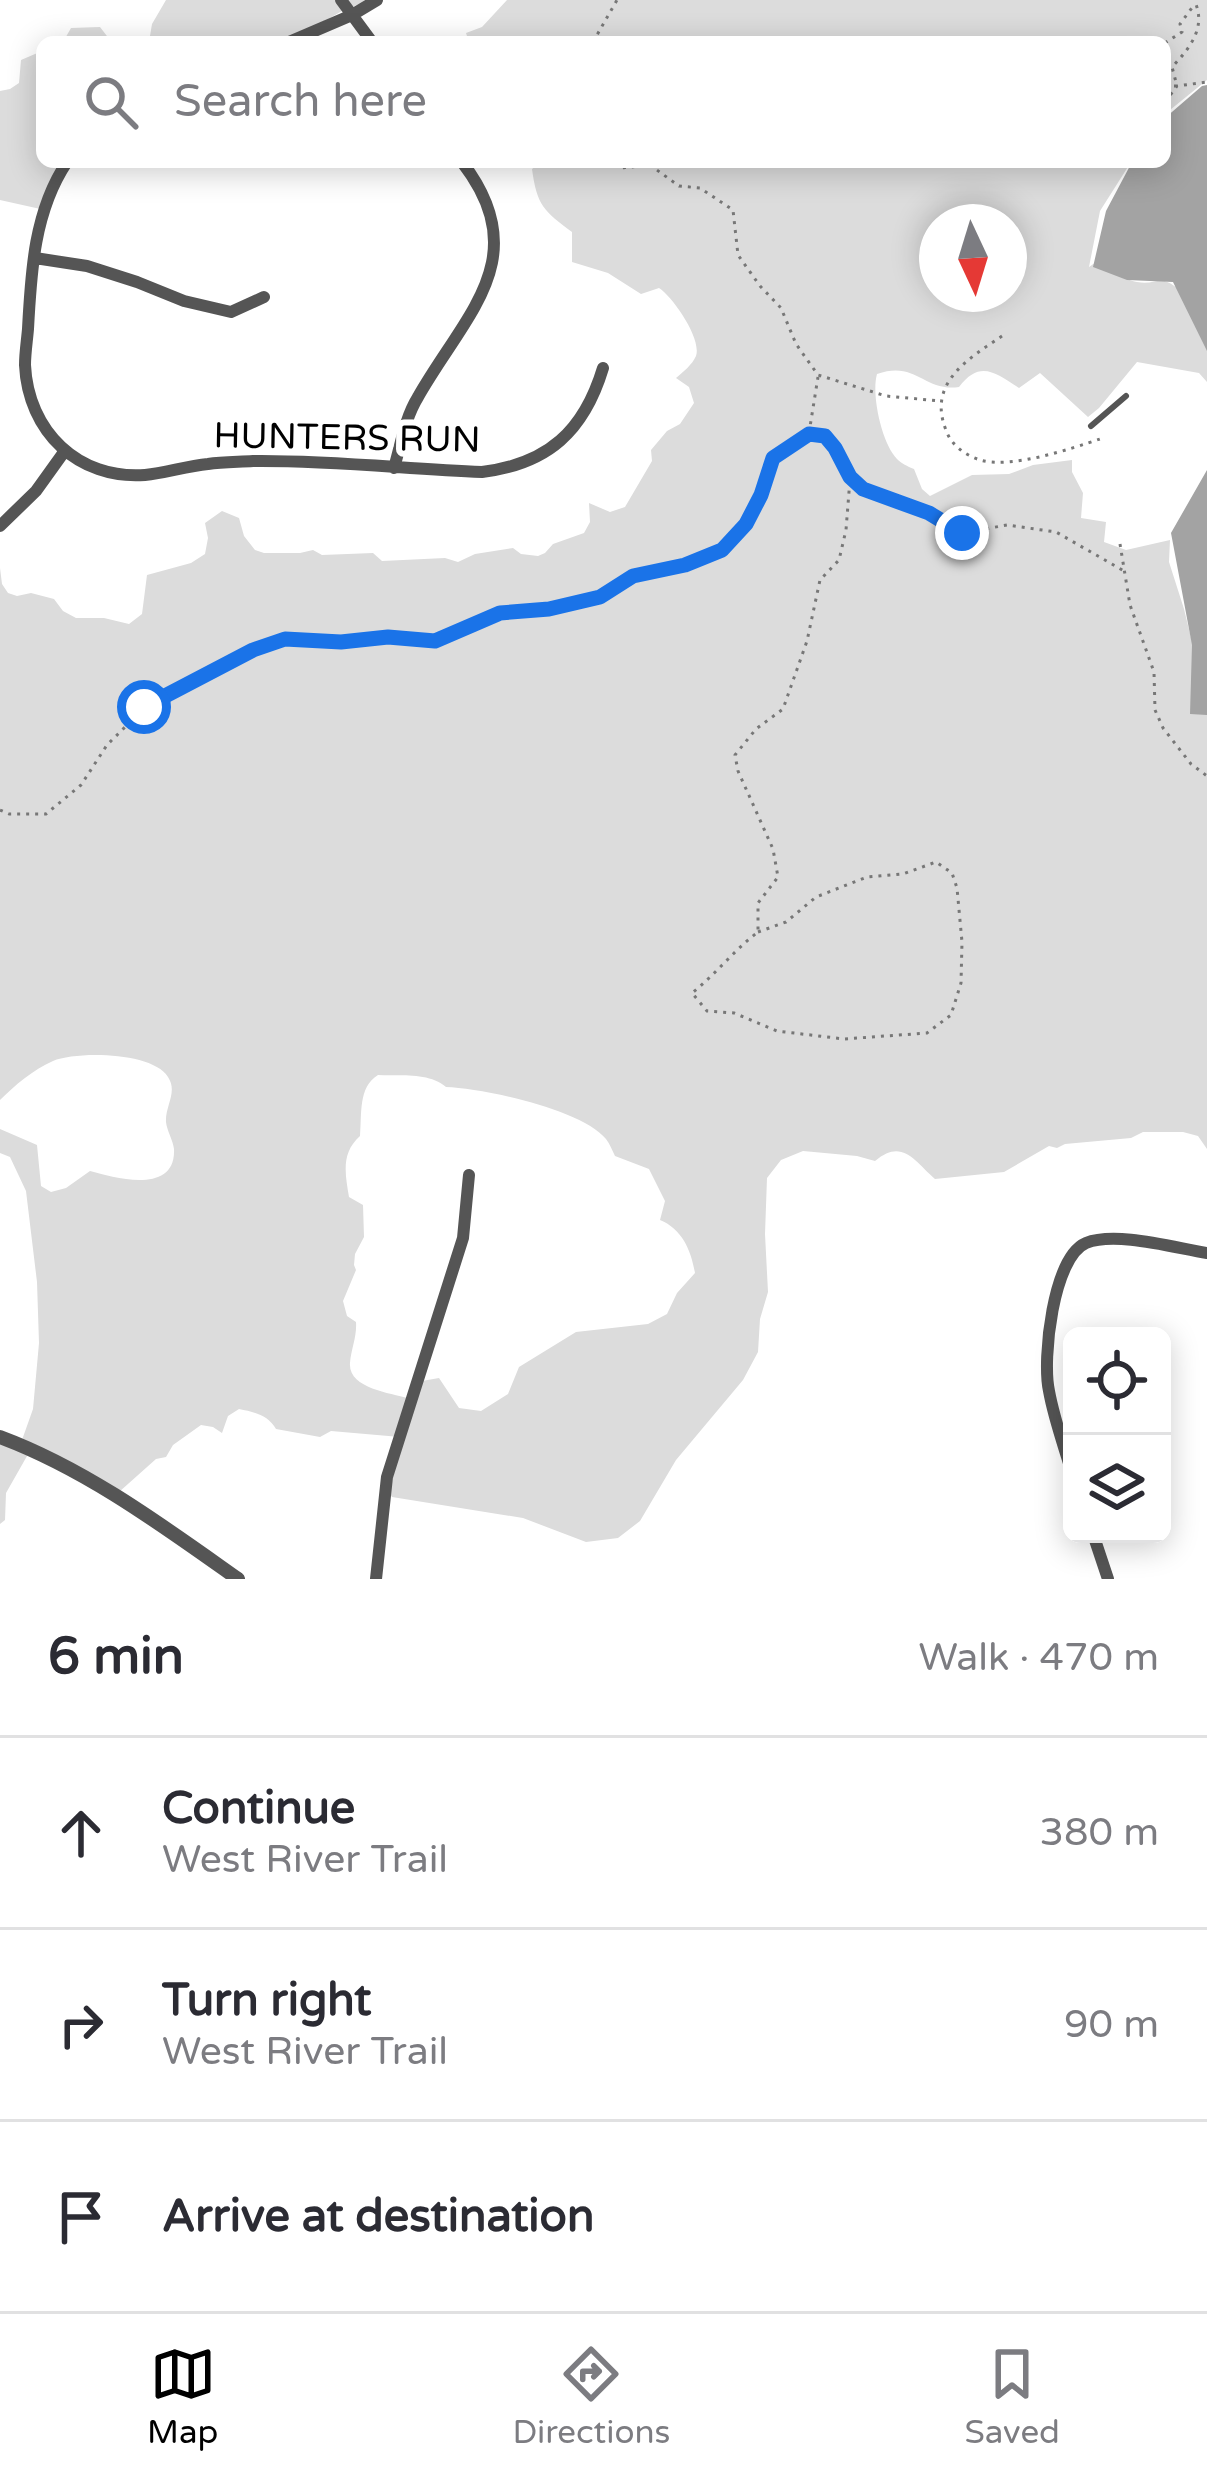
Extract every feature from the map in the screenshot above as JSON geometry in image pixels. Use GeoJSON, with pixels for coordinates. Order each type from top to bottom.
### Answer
{"type":"FeatureCollection","features":[{"type":"Feature","properties":{"kind":"street"},"geometry":{"type":"LineString","coordinates":[[341,0],[368,36]]}},
{"type":"Feature","properties":{"kind":"street"},"geometry":{"type":"LineString","coordinates":[[303,36],[377,0]]}},
{"type":"Feature","properties":{"kind":"street"},"geometry":{"type":"LineString","coordinates":[[0,526],[36,491],[64,452],[36,411],[26,366],[42,212],[64,168]]}},
{"type":"Feature","properties":{"kind":"street"},"geometry":{"type":"LineString","coordinates":[[394,468],[415,402],[490,277],[493,224],[484,197],[466,168]]}},
{"type":"Feature","properties":{"kind":"street"},"geometry":{"type":"LineString","coordinates":[[35,258],[87,266],[184,302],[231,312],[264,297]]}},
{"type":"Feature","properties":{"kind":"street","name":"HUNTERS RUN"},"geometry":{"type":"LineString","coordinates":[[64,452],[114,474],[144,475],[252,461],[501,470],[550,451],[594,397],[603,368]]}},
{"type":"Feature","properties":{"kind":"street"},"geometry":{"type":"LineString","coordinates":[[376,1579],[387,1477],[463,1238],[469,1175]]}},
{"type":"Feature","properties":{"kind":"street"},"geometry":{"type":"LineString","coordinates":[[1063,1443],[1047,1372],[1054,1304],[1065,1264],[1078,1247],[1098,1240],[1207,1253]]}},
{"type":"Feature","properties":{"kind":"street"},"geometry":{"type":"LineString","coordinates":[[0,1437],[137,1508],[238,1579]]}},
{"type":"Feature","properties":{"kind":"street"},"geometry":{"type":"LineString","coordinates":[[1096,1543],[1108,1579]]}},
{"type":"Feature","properties":{"kind":"lane"},"geometry":{"type":"LineString","coordinates":[[1091,426],[1126,396]]}},
{"type":"Feature","properties":{"kind":"path"},"geometry":{"type":"LineString","coordinates":[[596,36],[617,0]]}},
{"type":"Feature","properties":{"kind":"path"},"geometry":{"type":"LineString","coordinates":[[1171,39],[1181,32],[1180,24],[1195,2],[1203,12],[1203,24],[1192,46],[1172,67],[1177,86]]}},
{"type":"Feature","properties":{"kind":"path"},"geometry":{"type":"LineString","coordinates":[[1171,86],[1207,82]]}},
{"type":"Feature","properties":{"kind":"path"},"geometry":{"type":"LineString","coordinates":[[1171,94],[1177,86]]}},
{"type":"Feature","properties":{"kind":"path"},"geometry":{"type":"LineString","coordinates":[[654,168],[679,186],[700,188],[733,210],[738,255],[781,308],[796,344],[818,375],[886,396],[940,401]]}},
{"type":"Feature","properties":{"kind":"path"},"geometry":{"type":"LineString","coordinates":[[1002,336],[964,363],[946,384],[940,413],[947,436],[958,449],[984,461],[1032,457],[1100,439]]}},
{"type":"Feature","properties":{"kind":"path"},"geometry":{"type":"LineString","coordinates":[[809,434],[818,375]]}},
{"type":"Feature","properties":{"kind":"path"},"geometry":{"type":"LineString","coordinates":[[0,810],[46,814],[81,784],[107,745],[144,707],[253,650],[285,639],[435,641],[500,613],[549,609],[600,597],[633,576],[685,565],[722,550],[746,524],[773,458],[809,434],[825,436],[863,489],[929,513],[962,533],[1007,525],[1056,532],[1124,571]]}},
{"type":"Feature","properties":{"kind":"path"},"geometry":{"type":"LineString","coordinates":[[758,932],[758,903],[778,877],[773,849],[734,755],[756,729],[783,709],[807,641],[820,580],[839,560],[850,477]]}},
{"type":"Feature","properties":{"kind":"path"},"geometry":{"type":"LineString","coordinates":[[1120,544],[1130,605],[1154,672],[1155,710],[1191,764],[1207,776]]}},
{"type":"Feature","properties":{"kind":"path"},"geometry":{"type":"LineString","coordinates":[[936,862],[952,872],[957,888],[962,983],[951,1015],[927,1033],[844,1039],[777,1030],[734,1013],[707,1011],[692,993],[758,932],[786,922],[816,897],[867,877],[903,874],[936,862]]}},
{"type":"Feature","properties":{"kind":"shaded area"},"geometry":{"type":"Polygon","coordinates":[[[166,0],[369,0],[298,36],[150,36],[166,0]]]}},
{"type":"Feature","properties":{"kind":"shaded area"},"geometry":{"type":"Polygon","coordinates":[[[507,0],[1207,0],[1207,80],[1171,109],[1171,36],[467,36],[507,0]]]}},
{"type":"Feature","properties":{"kind":"shaded area"},"geometry":{"type":"Polygon","coordinates":[[[100,27],[107,36],[66,36],[71,28],[100,27]]]}},
{"type":"Feature","properties":{"kind":"shaded area"},"geometry":{"type":"Polygon","coordinates":[[[36,54],[36,168],[66,168],[45,210],[0,200],[0,91],[19,83],[21,60],[36,54]]]}},
{"type":"Feature","properties":{"kind":"shaded area"},"geometry":{"type":"Polygon","coordinates":[[[1207,85],[1207,351],[1173,282],[1127,280],[1093,267],[1106,211],[1129,168],[1171,168],[1171,113],[1207,85]]]}},
{"type":"Feature","properties":{"kind":"shaded area"},"geometry":{"type":"Polygon","coordinates":[[[533,168],[1127,168],[1100,211],[1089,267],[1099,260],[1130,280],[1162,281],[1178,289],[1207,345],[1207,382],[1199,373],[1137,362],[1088,417],[1040,373],[1019,388],[988,371],[974,373],[959,387],[947,387],[911,373],[890,371],[877,374],[875,394],[882,431],[892,452],[914,469],[930,496],[972,475],[1009,474],[1072,460],[1072,472],[1083,493],[1081,518],[1106,522],[1104,542],[1126,550],[1170,540],[1169,562],[1207,703],[1207,1149],[1198,1136],[1183,1132],[1143,1132],[1131,1138],[1049,1146],[1004,1172],[935,1179],[907,1154],[893,1151],[875,1161],[803,1151],[781,1160],[767,1178],[768,1292],[758,1352],[743,1380],[676,1460],[640,1521],[618,1538],[586,1542],[523,1518],[392,1497],[400,1437],[331,1431],[320,1437],[276,1429],[265,1417],[239,1409],[228,1416],[222,1433],[201,1425],[119,1492],[31,1449],[6,1493],[5,1520],[0,1524],[0,1433],[22,1440],[33,1409],[39,1343],[26,1191],[10,1157],[0,1153],[0,1129],[37,1145],[41,1186],[51,1192],[90,1171],[128,1179],[155,1178],[172,1163],[174,1149],[166,1122],[171,1083],[160,1069],[131,1058],[96,1055],[53,1061],[0,1100],[0,568],[8,593],[54,599],[76,618],[129,624],[142,614],[147,575],[191,563],[205,554],[205,523],[222,511],[239,518],[244,536],[264,553],[313,550],[322,555],[373,553],[382,561],[445,558],[458,562],[513,548],[538,556],[553,544],[584,533],[590,522],[589,503],[610,512],[625,507],[652,461],[651,450],[680,424],[694,403],[689,387],[676,378],[696,356],[695,339],[659,288],[641,294],[608,273],[572,262],[572,232],[543,206],[533,168]],[[378,1075],[364,1094],[360,1136],[346,1164],[349,1197],[363,1205],[364,1237],[343,1301],[347,1316],[356,1322],[351,1371],[363,1384],[408,1398],[422,1381],[439,1378],[459,1408],[481,1411],[508,1394],[519,1367],[576,1332],[648,1324],[667,1314],[695,1273],[684,1241],[660,1220],[665,1201],[649,1169],[615,1156],[594,1128],[555,1110],[439,1082],[378,1075]]]}},
{"type":"Feature","properties":{"kind":"shaded area"},"geometry":{"type":"Polygon","coordinates":[[[1207,470],[1207,715],[1190,714],[1192,645],[1171,533],[1207,470]]]}},
{"type":"Feature","properties":{"kind":"route"},"geometry":{"type":"LineString","coordinates":[[144,707],[253,650],[285,639],[435,641],[500,613],[549,609],[600,597],[633,576],[685,565],[722,550],[746,524],[773,458],[809,434],[825,436],[863,489],[929,513],[962,533]]}}]}
